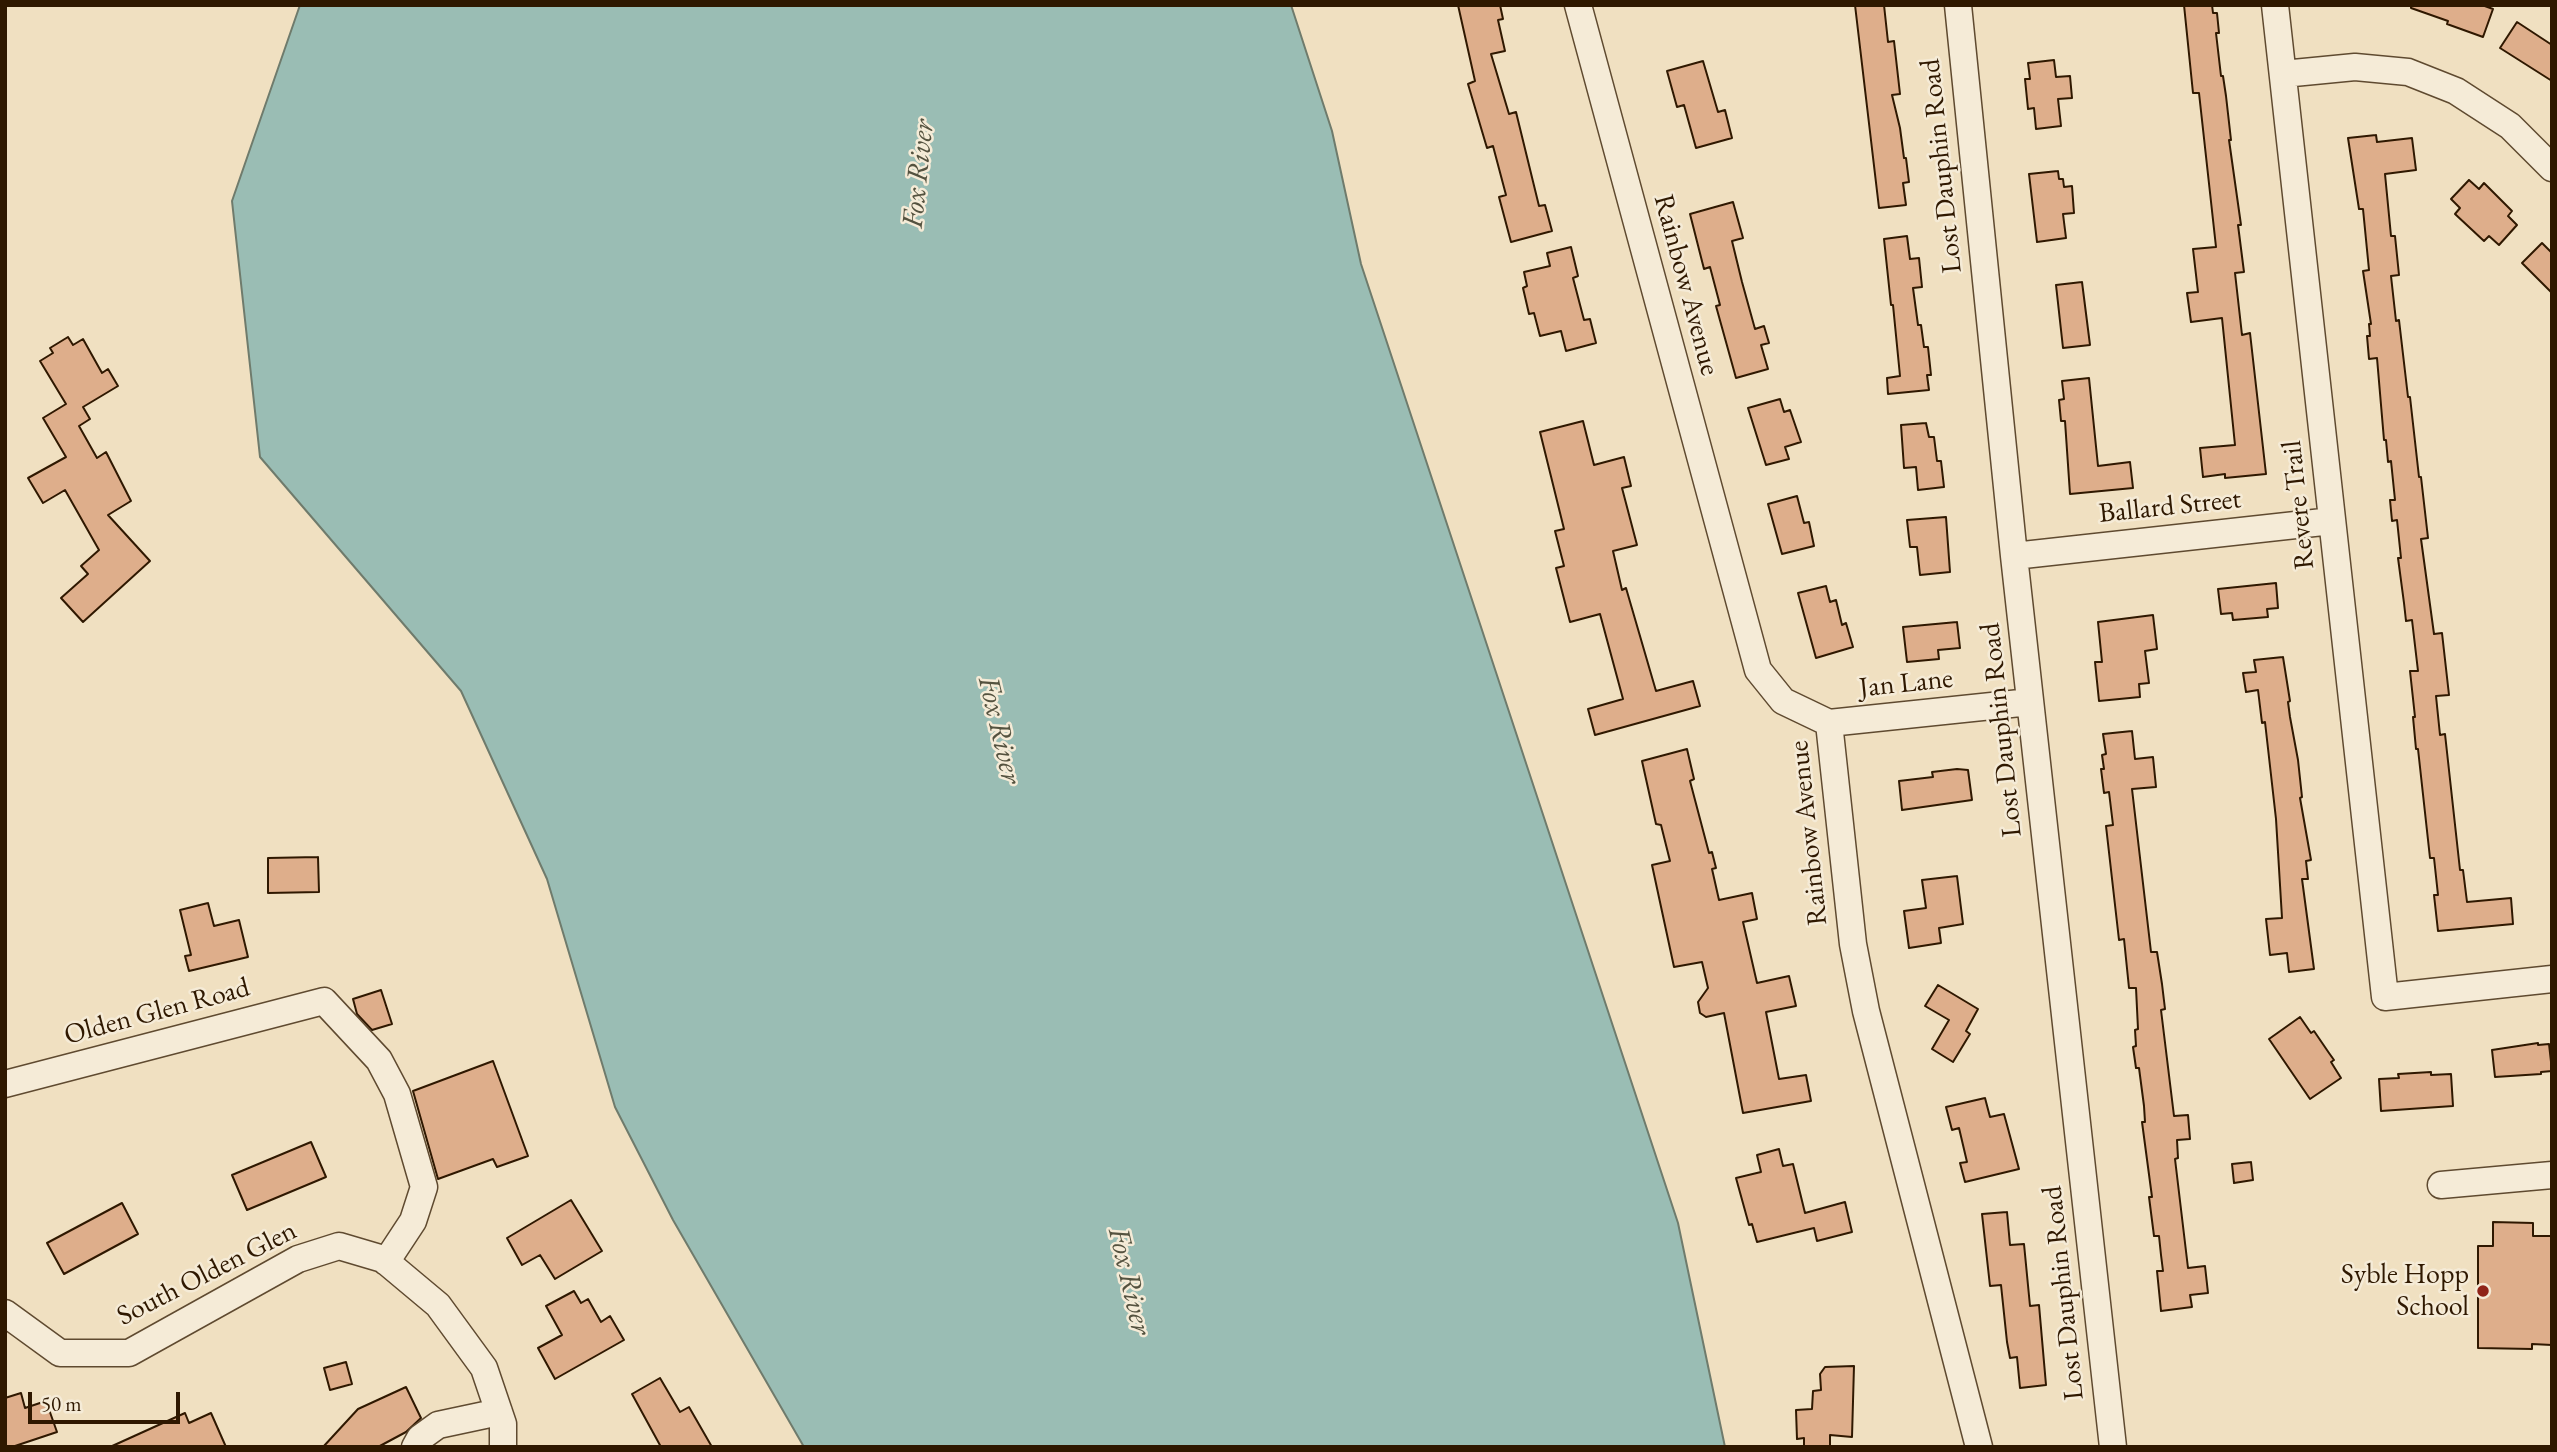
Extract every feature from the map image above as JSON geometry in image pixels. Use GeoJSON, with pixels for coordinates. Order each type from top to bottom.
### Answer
{"type":"FeatureCollection","features":[{"type":"Feature","properties":{"kind":"street","name":"Rainbow Avenue"},"geometry":{"type":"LineString","coordinates":[[1578,5],[1758,670],[1783,701],[1829,723],[1853,944],[1866,1011],[1979,1447]]}},
{"type":"Feature","properties":{"kind":"street","name":"Lost Dauphin Road"},"geometry":{"type":"LineString","coordinates":[[1958,5],[2014,556],[2113,1447]]}},
{"type":"Feature","properties":{"kind":"street","name":"Revere Trail"},"geometry":{"type":"LineString","coordinates":[[2275,5],[2385,997],[2552,979]]}},
{"type":"Feature","properties":{"kind":"street"},"geometry":{"type":"LineString","coordinates":[[2283,74],[2355,67],[2408,72],[2456,91],[2500,119],[2552,168]]}},
{"type":"Feature","properties":{"kind":"street","name":"Ballard Street"},"geometry":{"type":"LineString","coordinates":[[2014,556],[2332,521]]}},
{"type":"Feature","properties":{"kind":"street","name":"Jan Lane"},"geometry":{"type":"LineString","coordinates":[[1829,723],[2031,702]]}},
{"type":"Feature","properties":{"kind":"street","name":"Olden Glen Road"},"geometry":{"type":"LineString","coordinates":[[5,1084],[324,1001],[379,1060],[397,1094],[424,1187],[413,1221],[386,1262]]}},
{"type":"Feature","properties":{"kind":"street"},"geometry":{"type":"LineString","coordinates":[[2441,1185],[2552,1175]]}},
{"type":"Feature","properties":{"kind":"street","name":"South Olden Glen"},"geometry":{"type":"LineString","coordinates":[[5,1313],[60,1353],[129,1353],[298,1259],[339,1246],[386,1262],[438,1305],[484,1368],[503,1424],[503,1447]]}},
{"type":"Feature","properties":{"kind":"street"},"geometry":{"type":"LineString","coordinates":[[415,1447],[420,1438],[439,1425],[499,1412]]}},
{"type":"Feature","properties":{"kind":"water","name":"Fox River"},"geometry":{"type":"Polygon","coordinates":[[[300,5],[1291,5],[1332,131],[1361,264],[1678,1223],[1725,1447],[804,1447],[673,1220],[615,1107],[547,879],[461,691],[260,457],[232,201],[300,5]]]}},
{"type":"Feature","properties":{"kind":"building"},"geometry":{"type":"Polygon","coordinates":[[[1458,5],[1500,5],[1503,19],[1498,20],[1505,51],[1491,54],[1509,114],[1516,112],[1539,206],[1545,205],[1552,231],[1511,242],[1499,197],[1506,195],[1493,146],[1487,148],[1468,84],[1475,81],[1458,5]]]}},
{"type":"Feature","properties":{"kind":"building"},"geometry":{"type":"Polygon","coordinates":[[[1855,5],[1884,5],[1888,42],[1894,41],[1900,94],[1892,95],[1906,158],[1909,182],[1903,183],[1906,205],[1879,208],[1855,5]]]}},
{"type":"Feature","properties":{"kind":"building"},"geometry":{"type":"Polygon","coordinates":[[[2184,5],[2212,5],[2213,13],[2217,13],[2219,33],[2216,33],[2241,225],[2238,225],[2244,272],[2235,273],[2242,335],[2250,333],[2266,474],[2203,477],[2200,448],[2235,445],[2222,318],[2191,322],[2187,293],[2198,292],[2193,249],[2216,247],[2199,93],[2193,93],[2184,5]]]}},
{"type":"Feature","properties":{"kind":"building"},"geometry":{"type":"Polygon","coordinates":[[[2411,5],[2482,5],[2493,9],[2483,37],[2411,8],[2411,5]]]}},
{"type":"Feature","properties":{"kind":"building"},"geometry":{"type":"Polygon","coordinates":[[[2517,22],[2552,45],[2552,81],[2500,48],[2517,22]]]}},
{"type":"Feature","properties":{"kind":"building"},"geometry":{"type":"Polygon","coordinates":[[[2054,60],[2056,77],[2070,76],[2072,98],[2058,99],[2061,126],[2036,129],[2034,108],[2028,109],[2025,79],[2030,79],[2028,63],[2054,60]]]}},
{"type":"Feature","properties":{"kind":"building"},"geometry":{"type":"Polygon","coordinates":[[[1703,61],[1718,112],[1725,110],[1732,138],[1696,148],[1684,105],[1677,107],[1667,71],[1703,61]]]}},
{"type":"Feature","properties":{"kind":"building"},"geometry":{"type":"Polygon","coordinates":[[[2376,135],[2377,142],[2412,138],[2416,170],[2385,174],[2391,236],[2395,236],[2399,275],[2391,276],[2421,477],[2428,538],[2421,539],[2434,634],[2442,633],[2449,695],[2436,696],[2440,735],[2445,734],[2460,870],[2463,870],[2467,902],[2511,898],[2513,924],[2438,931],[2434,858],[2430,858],[2413,717],[2410,671],[2418,671],[2412,620],[2406,621],[2398,558],[2401,558],[2397,520],[2392,521],[2390,500],[2395,500],[2391,461],[2388,462],[2384,440],[2377,358],[2369,359],[2367,336],[2370,336],[2371,324],[2363,271],[2369,270],[2363,209],[2359,209],[2348,138],[2376,135]]]}},
{"type":"Feature","properties":{"kind":"building"},"geometry":{"type":"Polygon","coordinates":[[[2058,171],[2064,187],[2072,186],[2074,213],[2063,214],[2066,238],[2037,242],[2029,174],[2058,171]]]}},
{"type":"Feature","properties":{"kind":"building"},"geometry":{"type":"Polygon","coordinates":[[[2469,180],[2479,189],[2484,183],[2512,211],[2508,216],[2517,225],[2499,245],[2489,236],[2484,241],[2455,214],[2460,208],[2451,199],[2469,180]]]}},
{"type":"Feature","properties":{"kind":"building"},"geometry":{"type":"Polygon","coordinates":[[[1733,202],[1743,238],[1732,241],[1742,282],[1755,329],[1764,326],[1769,343],[1761,345],[1768,369],[1736,378],[1716,306],[1720,305],[1710,267],[1704,269],[1690,214],[1733,202]]]}},
{"type":"Feature","properties":{"kind":"building"},"geometry":{"type":"Polygon","coordinates":[[[1907,236],[1910,259],[1919,258],[1922,287],[1913,288],[1918,325],[1921,325],[1924,347],[1928,347],[1931,375],[1927,375],[1929,390],[1888,394],[1887,378],[1900,376],[1884,239],[1907,236]]]}},
{"type":"Feature","properties":{"kind":"building"},"geometry":{"type":"Polygon","coordinates":[[[2542,243],[2552,253],[2552,293],[2522,263],[2542,243]]]}},
{"type":"Feature","properties":{"kind":"building"},"geometry":{"type":"Polygon","coordinates":[[[1571,247],[1578,276],[1573,278],[1584,320],[1590,319],[1596,343],[1566,351],[1561,331],[1540,336],[1534,313],[1529,314],[1523,288],[1527,286],[1524,272],[1550,266],[1547,253],[1571,247]]]}},
{"type":"Feature","properties":{"kind":"building"},"geometry":{"type":"Polygon","coordinates":[[[2082,282],[2090,345],[2063,348],[2056,285],[2082,282]]]}},
{"type":"Feature","properties":{"kind":"building"},"geometry":{"type":"Polygon","coordinates":[[[68,337],[73,345],[83,339],[102,373],[108,369],[118,386],[83,407],[90,419],[79,426],[97,458],[106,452],[131,501],[108,515],[150,561],[83,622],[61,598],[88,574],[81,566],[99,550],[65,490],[43,503],[28,478],[66,457],[43,418],[66,404],[40,361],[53,353],[50,348],[68,337]]]}},
{"type":"Feature","properties":{"kind":"building"},"geometry":{"type":"Polygon","coordinates":[[[2089,378],[2098,466],[2130,462],[2133,488],[2070,494],[2065,421],[2061,421],[2059,400],[2064,399],[2062,381],[2089,378]]]}},
{"type":"Feature","properties":{"kind":"building"},"geometry":{"type":"Polygon","coordinates":[[[1780,399],[1784,412],[1790,410],[1801,442],[1785,447],[1789,459],[1766,465],[1748,408],[1780,399]]]}},
{"type":"Feature","properties":{"kind":"building"},"geometry":{"type":"Polygon","coordinates":[[[1583,421],[1594,465],[1624,457],[1631,486],[1622,488],[1637,545],[1613,551],[1622,590],[1626,588],[1656,691],[1693,681],[1700,706],[1595,735],[1588,709],[1623,699],[1600,614],[1570,622],[1556,568],[1564,566],[1555,531],[1564,529],[1540,432],[1583,421]]]}},
{"type":"Feature","properties":{"kind":"building"},"geometry":{"type":"Polygon","coordinates":[[[1926,423],[1929,437],[1934,437],[1937,461],[1941,461],[1944,487],[1918,490],[1916,467],[1904,468],[1901,425],[1926,423]]]}},
{"type":"Feature","properties":{"kind":"building"},"geometry":{"type":"Polygon","coordinates":[[[1797,496],[1804,523],[1809,522],[1814,546],[1782,554],[1768,504],[1797,496]]]}},
{"type":"Feature","properties":{"kind":"building"},"geometry":{"type":"Polygon","coordinates":[[[1946,517],[1950,572],[1920,575],[1917,547],[1910,547],[1907,520],[1946,517]]]}},
{"type":"Feature","properties":{"kind":"building"},"geometry":{"type":"Polygon","coordinates":[[[2276,583],[2278,608],[2267,609],[2268,617],[2233,620],[2232,613],[2221,614],[2218,589],[2276,583]]]}},
{"type":"Feature","properties":{"kind":"building"},"geometry":{"type":"Polygon","coordinates":[[[1826,586],[1830,602],[1836,600],[1842,625],[1846,623],[1853,647],[1816,658],[1798,593],[1826,586]]]}},
{"type":"Feature","properties":{"kind":"building"},"geometry":{"type":"Polygon","coordinates":[[[2153,615],[2157,649],[2145,651],[2149,683],[2139,684],[2140,697],[2099,701],[2095,662],[2102,662],[2098,622],[2153,615]]]}},
{"type":"Feature","properties":{"kind":"building"},"geometry":{"type":"Polygon","coordinates":[[[1957,622],[1960,648],[1938,650],[1939,659],[1907,662],[1903,627],[1957,622]]]}},
{"type":"Feature","properties":{"kind":"building"},"geometry":{"type":"Polygon","coordinates":[[[2283,657],[2298,760],[2300,798],[2311,860],[2306,861],[2308,879],[2302,879],[2314,969],[2289,972],[2287,953],[2270,955],[2266,919],[2282,918],[2276,819],[2265,722],[2262,723],[2258,690],[2246,692],[2243,673],[2256,672],[2254,660],[2283,657]]]}},
{"type":"Feature","properties":{"kind":"building"},"geometry":{"type":"Polygon","coordinates":[[[2132,731],[2135,759],[2153,757],[2156,787],[2132,789],[2151,952],[2157,952],[2162,984],[2165,1009],[2161,1010],[2174,1116],[2188,1115],[2190,1139],[2177,1140],[2178,1158],[2175,1159],[2188,1268],[2205,1266],[2208,1293],[2190,1295],[2192,1307],[2161,1311],[2157,1271],[2163,1271],[2159,1236],[2154,1236],[2142,1122],[2145,1122],[2144,1106],[2133,1047],[2136,1046],[2135,1030],[2138,1029],[2136,988],[2129,988],[2124,939],[2119,940],[2106,826],[2113,825],[2109,792],[2104,793],[2101,769],[2104,769],[2102,755],[2106,754],[2103,734],[2132,731]]]}},
{"type":"Feature","properties":{"kind":"building"},"geometry":{"type":"Polygon","coordinates":[[[1687,749],[1694,779],[1690,781],[1709,853],[1712,852],[1716,868],[1712,869],[1719,900],[1752,893],[1757,919],[1743,922],[1757,983],[1789,976],[1796,1006],[1766,1012],[1779,1079],[1806,1075],[1811,1101],[1743,1113],[1724,1013],[1706,1017],[1700,1013],[1698,1002],[1708,988],[1702,962],[1674,967],[1652,865],[1670,861],[1661,825],[1656,824],[1642,761],[1687,749]]]}},
{"type":"Feature","properties":{"kind":"building"},"geometry":{"type":"Polygon","coordinates":[[[1968,770],[1972,800],[1902,810],[1899,781],[1933,777],[1932,772],[1968,770]]]}},
{"type":"Feature","properties":{"kind":"building"},"geometry":{"type":"Polygon","coordinates":[[[318,857],[319,892],[268,893],[268,858],[318,857]]]}},
{"type":"Feature","properties":{"kind":"building"},"geometry":{"type":"Polygon","coordinates":[[[1957,876],[1963,924],[1939,928],[1941,943],[1909,948],[1904,911],[1926,908],[1922,880],[1957,876]]]}},
{"type":"Feature","properties":{"kind":"building"},"geometry":{"type":"Polygon","coordinates":[[[208,903],[214,926],[239,920],[248,957],[189,971],[185,956],[191,955],[180,910],[208,903]]]}},
{"type":"Feature","properties":{"kind":"building"},"geometry":{"type":"Polygon","coordinates":[[[1938,985],[1978,1009],[1966,1031],[1970,1034],[1953,1062],[1932,1049],[1949,1020],[1925,1006],[1938,985]]]}},
{"type":"Feature","properties":{"kind":"building"},"geometry":{"type":"Polygon","coordinates":[[[381,990],[392,1024],[372,1030],[357,1014],[353,999],[381,990]]]}},
{"type":"Feature","properties":{"kind":"building"},"geometry":{"type":"Polygon","coordinates":[[[2300,1017],[2311,1033],[2314,1031],[2334,1060],[2331,1062],[2341,1078],[2310,1099],[2269,1039],[2300,1017]]]}},
{"type":"Feature","properties":{"kind":"building"},"geometry":{"type":"Polygon","coordinates":[[[2538,1043],[2549,1044],[2552,1071],[2495,1077],[2492,1050],[2538,1043]]]}},
{"type":"Feature","properties":{"kind":"building"},"geometry":{"type":"Polygon","coordinates":[[[493,1061],[528,1156],[497,1167],[493,1159],[438,1179],[413,1091],[493,1061]]]}},
{"type":"Feature","properties":{"kind":"building"},"geometry":{"type":"Polygon","coordinates":[[[2431,1072],[2431,1075],[2451,1074],[2453,1106],[2381,1111],[2379,1079],[2399,1078],[2398,1074],[2431,1072]]]}},
{"type":"Feature","properties":{"kind":"building"},"geometry":{"type":"Polygon","coordinates":[[[1985,1098],[1990,1117],[2004,1114],[2019,1169],[1965,1182],[1960,1163],[1967,1162],[1959,1128],[1952,1130],[1946,1107],[1985,1098]]]}},
{"type":"Feature","properties":{"kind":"building"},"geometry":{"type":"Polygon","coordinates":[[[311,1142],[326,1177],[247,1210],[232,1175],[311,1142]]]}},
{"type":"Feature","properties":{"kind":"building"},"geometry":{"type":"Polygon","coordinates":[[[1779,1149],[1783,1166],[1793,1164],[1805,1213],[1845,1202],[1852,1232],[1817,1241],[1814,1228],[1757,1242],[1752,1224],[1749,1225],[1736,1178],[1761,1172],[1757,1155],[1779,1149]]]}},
{"type":"Feature","properties":{"kind":"building"},"geometry":{"type":"Polygon","coordinates":[[[2251,1162],[2253,1180],[2234,1183],[2232,1164],[2251,1162]]]}},
{"type":"Feature","properties":{"kind":"building"},"geometry":{"type":"Polygon","coordinates":[[[571,1200],[602,1251],[555,1279],[540,1255],[522,1265],[507,1238],[571,1200]]]}},
{"type":"Feature","properties":{"kind":"building"},"geometry":{"type":"Polygon","coordinates":[[[122,1203],[138,1234],[64,1274],[47,1243],[122,1203]]]}},
{"type":"Feature","properties":{"kind":"building"},"geometry":{"type":"Polygon","coordinates":[[[2007,1212],[2010,1245],[2024,1244],[2030,1306],[2039,1305],[2046,1385],[2020,1388],[2017,1357],[2010,1358],[2007,1342],[2001,1285],[1990,1286],[1982,1214],[2007,1212]]]}},
{"type":"Feature","properties":{"kind":"building"},"geometry":{"type":"Polygon","coordinates":[[[2493,1222],[2533,1223],[2533,1236],[2552,1236],[2552,1345],[2532,1344],[2532,1349],[2478,1348],[2478,1246],[2493,1246],[2493,1222]]]}},
{"type":"Feature","properties":{"kind":"building"},"geometry":{"type":"Polygon","coordinates":[[[574,1291],[581,1303],[588,1299],[601,1322],[610,1316],[624,1340],[555,1379],[538,1348],[562,1335],[546,1306],[574,1291]]]}},
{"type":"Feature","properties":{"kind":"building"},"geometry":{"type":"Polygon","coordinates":[[[346,1362],[352,1384],[330,1390],[324,1368],[346,1362]]]}},
{"type":"Feature","properties":{"kind":"building"},"geometry":{"type":"Polygon","coordinates":[[[1854,1366],[1852,1437],[1830,1435],[1830,1447],[1804,1447],[1804,1438],[1797,1439],[1796,1410],[1812,1409],[1813,1391],[1821,1390],[1820,1374],[1825,1367],[1854,1366]]]}},
{"type":"Feature","properties":{"kind":"building"},"geometry":{"type":"Polygon","coordinates":[[[660,1378],[680,1412],[689,1407],[712,1447],[661,1447],[632,1394],[660,1378]]]}},
{"type":"Feature","properties":{"kind":"building"},"geometry":{"type":"Polygon","coordinates":[[[406,1387],[421,1418],[406,1432],[378,1447],[323,1447],[358,1409],[406,1387]]]}},
{"type":"Feature","properties":{"kind":"building"},"geometry":{"type":"Polygon","coordinates":[[[21,1393],[25,1408],[46,1401],[57,1432],[5,1447],[5,1398],[21,1393]]]}},
{"type":"Feature","properties":{"kind":"building"},"geometry":{"type":"Polygon","coordinates":[[[185,1413],[189,1423],[211,1413],[226,1447],[110,1447],[185,1413]]]}},
{"type":"Feature","properties":{"kind":"place","name":"Syble Hopp School"},"geometry":{"type":"Point","coordinates":[2483,1291]}}]}
